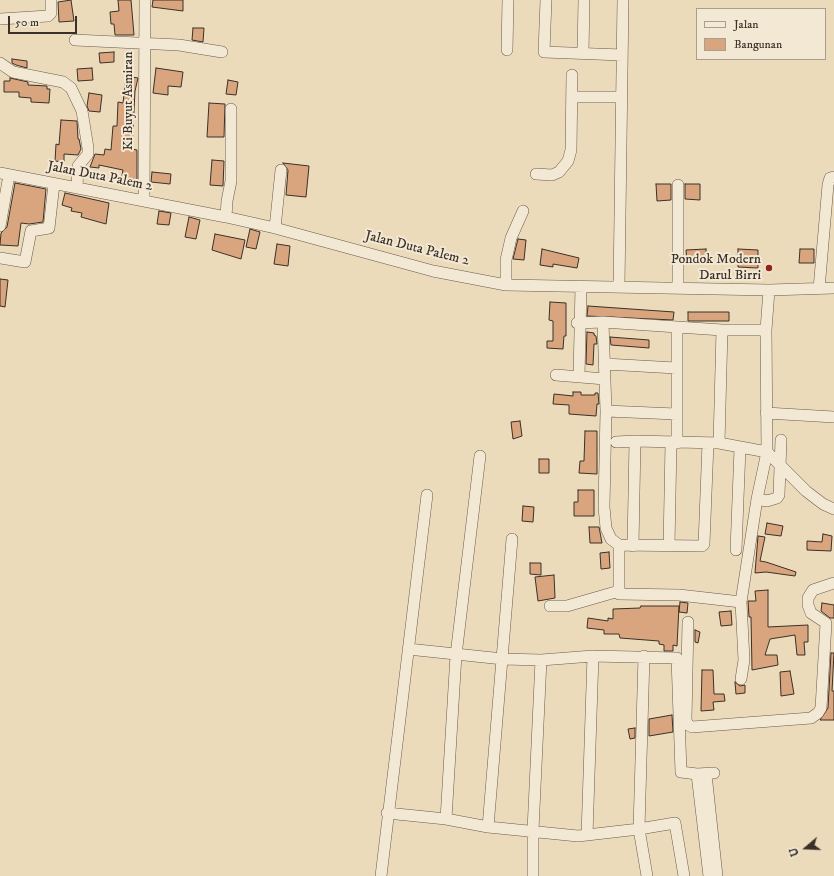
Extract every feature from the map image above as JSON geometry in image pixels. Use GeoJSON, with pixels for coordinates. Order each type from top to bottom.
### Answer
{"type":"FeatureCollection","features":[{"type":"Feature","properties":{"kind":"street"},"geometry":{"type":"LineString","coordinates":[[0,19],[48,16],[52,13],[51,0]]}},
{"type":"Feature","properties":{"kind":"street","name":"Ki Buyut Asmiran"},"geometry":{"type":"LineString","coordinates":[[144,201],[145,0]]}},
{"type":"Feature","properties":{"kind":"street"},"geometry":{"type":"LineString","coordinates":[[507,50],[508,0]]}},
{"type":"Feature","properties":{"kind":"street"},"geometry":{"type":"LineString","coordinates":[[546,0],[544,52],[622,55]]}},
{"type":"Feature","properties":{"kind":"street"},"geometry":{"type":"LineString","coordinates":[[583,53],[584,0]]}},
{"type":"Feature","properties":{"kind":"street"},"geometry":{"type":"LineString","coordinates":[[619,286],[623,0]]}},
{"type":"Feature","properties":{"kind":"street"},"geometry":{"type":"LineString","coordinates":[[75,40],[178,45],[222,52]]}},
{"type":"Feature","properties":{"kind":"street"},"geometry":{"type":"LineString","coordinates":[[0,63],[13,72],[63,82],[71,88],[82,111],[88,148],[88,154],[78,166],[77,188]]}},
{"type":"Feature","properties":{"kind":"street"},"geometry":{"type":"LineString","coordinates":[[536,174],[552,175],[559,172],[568,161],[571,150],[572,75]]}},
{"type":"Feature","properties":{"kind":"street"},"geometry":{"type":"LineString","coordinates":[[572,97],[622,97]]}},
{"type":"Feature","properties":{"kind":"street"},"geometry":{"type":"LineString","coordinates":[[226,217],[227,201],[231,181],[231,109]]}},
{"type":"Feature","properties":{"kind":"street"},"geometry":{"type":"LineString","coordinates":[[275,228],[280,170]]}},
{"type":"Feature","properties":{"kind":"street"},"geometry":{"type":"LineString","coordinates":[[0,226],[5,174]]}},
{"type":"Feature","properties":{"kind":"street","name":"Jalan Duta Palem 2"},"geometry":{"type":"LineString","coordinates":[[5,174],[226,217],[275,228],[433,271],[506,285],[678,287],[769,290],[834,288]]}},
{"type":"Feature","properties":{"kind":"street"},"geometry":{"type":"LineString","coordinates":[[819,289],[828,185],[830,178],[834,177]]}},
{"type":"Feature","properties":{"kind":"street"},"geometry":{"type":"LineString","coordinates":[[0,258],[25,262],[31,231],[49,228],[54,184]]}},
{"type":"Feature","properties":{"kind":"street"},"geometry":{"type":"LineString","coordinates":[[678,186],[678,287]]}},
{"type":"Feature","properties":{"kind":"street"},"geometry":{"type":"LineString","coordinates":[[506,285],[506,260],[511,238],[522,211]]}},
{"type":"Feature","properties":{"kind":"street"},"geometry":{"type":"LineString","coordinates":[[579,377],[578,323],[581,286]]}},
{"type":"Feature","properties":{"kind":"street"},"geometry":{"type":"LineString","coordinates":[[741,679],[744,660],[741,602],[757,499],[767,452],[766,330],[769,290]]}},
{"type":"Feature","properties":{"kind":"street"},"geometry":{"type":"LineString","coordinates":[[578,323],[603,322],[722,330],[766,330]]}},
{"type":"Feature","properties":{"kind":"street"},"geometry":{"type":"LineString","coordinates":[[603,322],[606,411],[604,519],[611,538],[619,545],[702,546],[704,544],[708,443]]}},
{"type":"Feature","properties":{"kind":"street"},"geometry":{"type":"LineString","coordinates":[[669,546],[676,414],[677,327]]}},
{"type":"Feature","properties":{"kind":"street"},"geometry":{"type":"LineString","coordinates":[[719,443],[722,330]]}},
{"type":"Feature","properties":{"kind":"street"},"geometry":{"type":"LineString","coordinates":[[604,364],[676,368]]}},
{"type":"Feature","properties":{"kind":"street"},"geometry":{"type":"LineString","coordinates":[[556,374],[605,380]]}},
{"type":"Feature","properties":{"kind":"street"},"geometry":{"type":"LineString","coordinates":[[606,411],[676,414]]}},
{"type":"Feature","properties":{"kind":"street"},"geometry":{"type":"LineString","coordinates":[[766,413],[834,417]]}},
{"type":"Feature","properties":{"kind":"street"},"geometry":{"type":"LineString","coordinates":[[757,499],[767,501],[778,497],[781,468],[780,440]]}},
{"type":"Feature","properties":{"kind":"street"},"geometry":{"type":"LineString","coordinates":[[633,546],[635,441]]}},
{"type":"Feature","properties":{"kind":"street"},"geometry":{"type":"LineString","coordinates":[[616,442],[719,443],[767,452],[781,468],[823,504],[834,509]]}},
{"type":"Feature","properties":{"kind":"street"},"geometry":{"type":"LineString","coordinates":[[736,550],[740,448]]}},
{"type":"Feature","properties":{"kind":"street"},"geometry":{"type":"LineString","coordinates":[[446,818],[456,655],[480,456]]}},
{"type":"Feature","properties":{"kind":"street"},"geometry":{"type":"LineString","coordinates":[[381,876],[387,813],[426,495]]}},
{"type":"Feature","properties":{"kind":"street"},"geometry":{"type":"LineString","coordinates":[[488,827],[512,539]]}},
{"type":"Feature","properties":{"kind":"street"},"geometry":{"type":"LineString","coordinates":[[619,545],[619,591],[622,596],[679,595],[741,602]]}},
{"type":"Feature","properties":{"kind":"street"},"geometry":{"type":"LineString","coordinates":[[688,622],[686,720],[688,725],[692,726],[811,718],[818,713],[821,708],[826,623],[811,613],[808,605],[808,598],[813,590],[834,583]]}},
{"type":"Feature","properties":{"kind":"street"},"geometry":{"type":"LineString","coordinates":[[550,606],[567,606],[619,591]]}},
{"type":"Feature","properties":{"kind":"street"},"geometry":{"type":"LineString","coordinates":[[408,649],[503,659],[541,660],[593,656],[644,656],[677,658],[681,772],[706,774]]}},
{"type":"Feature","properties":{"kind":"street"},"geometry":{"type":"LineString","coordinates":[[587,835],[593,656]]}},
{"type":"Feature","properties":{"kind":"street"},"geometry":{"type":"LineString","coordinates":[[644,656],[639,829],[647,876]]}},
{"type":"Feature","properties":{"kind":"street"},"geometry":{"type":"LineString","coordinates":[[533,876],[533,830],[541,660]]}},
{"type":"Feature","properties":{"kind":"street"},"geometry":{"type":"LineString","coordinates":[[706,774],[709,876]]}},
{"type":"Feature","properties":{"kind":"street"},"geometry":{"type":"LineString","coordinates":[[706,774],[717,876]]}},
{"type":"Feature","properties":{"kind":"street"},"geometry":{"type":"LineString","coordinates":[[387,813],[446,818],[488,827],[533,830],[578,836],[675,823],[684,876]]}},
{"type":"Feature","properties":{"kind":"building"},"geometry":{"type":"Polygon","coordinates":[[[71,0],[74,21],[59,22],[58,2],[71,0]]]}},
{"type":"Feature","properties":{"kind":"building"},"geometry":{"type":"Polygon","coordinates":[[[118,0],[131,0],[134,35],[115,35],[114,24],[111,24],[110,12],[119,11],[118,0]]]}},
{"type":"Feature","properties":{"kind":"building"},"geometry":{"type":"Polygon","coordinates":[[[153,0],[183,0],[183,11],[152,7],[153,0]]]}},
{"type":"Feature","properties":{"kind":"building"},"geometry":{"type":"Polygon","coordinates":[[[193,28],[204,28],[203,42],[192,40],[193,28]]]}},
{"type":"Feature","properties":{"kind":"building"},"geometry":{"type":"Polygon","coordinates":[[[114,52],[114,62],[100,63],[99,53],[114,52]]]}},
{"type":"Feature","properties":{"kind":"building"},"geometry":{"type":"Polygon","coordinates":[[[12,59],[27,61],[27,68],[12,63],[12,59]]]}},
{"type":"Feature","properties":{"kind":"building"},"geometry":{"type":"Polygon","coordinates":[[[92,68],[93,80],[78,81],[77,69],[92,68]]]}},
{"type":"Feature","properties":{"kind":"building"},"geometry":{"type":"Polygon","coordinates":[[[156,68],[183,72],[181,87],[168,86],[168,95],[153,93],[156,68]]]}},
{"type":"Feature","properties":{"kind":"building"},"geometry":{"type":"Polygon","coordinates":[[[126,76],[138,78],[135,91],[132,149],[137,150],[137,182],[121,180],[123,170],[99,165],[99,168],[90,167],[95,154],[104,155],[105,149],[111,150],[113,126],[117,126],[118,102],[123,103],[126,76]]]}},
{"type":"Feature","properties":{"kind":"building"},"geometry":{"type":"Polygon","coordinates":[[[10,78],[28,82],[28,85],[47,86],[47,89],[50,89],[49,103],[31,102],[31,98],[19,97],[19,92],[4,92],[4,81],[10,81],[10,78]]]}},
{"type":"Feature","properties":{"kind":"building"},"geometry":{"type":"Polygon","coordinates":[[[228,80],[238,82],[236,95],[226,94],[228,80]]]}},
{"type":"Feature","properties":{"kind":"building"},"geometry":{"type":"Polygon","coordinates":[[[89,93],[102,95],[100,112],[89,111],[87,106],[89,93]]]}},
{"type":"Feature","properties":{"kind":"building"},"geometry":{"type":"Polygon","coordinates":[[[209,103],[225,104],[224,137],[207,137],[209,103]]]}},
{"type":"Feature","properties":{"kind":"building"},"geometry":{"type":"Polygon","coordinates":[[[61,120],[77,121],[78,139],[81,149],[78,155],[64,154],[64,162],[55,161],[56,144],[59,145],[61,120]]]}},
{"type":"Feature","properties":{"kind":"building"},"geometry":{"type":"Polygon","coordinates":[[[212,160],[224,161],[223,186],[210,185],[212,160]]]}},
{"type":"Feature","properties":{"kind":"building"},"geometry":{"type":"Polygon","coordinates":[[[283,163],[309,166],[306,197],[286,195],[288,170],[283,163]]]}},
{"type":"Feature","properties":{"kind":"building"},"geometry":{"type":"Polygon","coordinates":[[[152,172],[171,174],[170,184],[151,182],[152,172]]]}},
{"type":"Feature","properties":{"kind":"building"},"geometry":{"type":"Polygon","coordinates":[[[15,183],[46,189],[43,222],[29,224],[21,223],[18,246],[0,245],[1,233],[7,227],[15,183]]]}},
{"type":"Feature","properties":{"kind":"building"},"geometry":{"type":"Polygon","coordinates":[[[656,184],[671,184],[671,200],[657,201],[656,184]]]}},
{"type":"Feature","properties":{"kind":"building"},"geometry":{"type":"Polygon","coordinates":[[[685,184],[700,184],[700,200],[685,199],[685,184]]]}},
{"type":"Feature","properties":{"kind":"building"},"geometry":{"type":"Polygon","coordinates":[[[65,193],[109,203],[106,224],[81,217],[82,213],[71,211],[72,208],[62,205],[65,193]]]}},
{"type":"Feature","properties":{"kind":"building"},"geometry":{"type":"Polygon","coordinates":[[[159,211],[171,213],[169,225],[157,224],[159,211]]]}},
{"type":"Feature","properties":{"kind":"building"},"geometry":{"type":"Polygon","coordinates":[[[189,217],[200,220],[196,239],[185,237],[189,217]]]}},
{"type":"Feature","properties":{"kind":"building"},"geometry":{"type":"Polygon","coordinates":[[[250,229],[260,232],[256,249],[246,247],[250,229]]]}},
{"type":"Feature","properties":{"kind":"building"},"geometry":{"type":"Polygon","coordinates":[[[215,234],[245,240],[241,259],[212,250],[215,234]]]}},
{"type":"Feature","properties":{"kind":"building"},"geometry":{"type":"Polygon","coordinates":[[[518,239],[526,240],[524,260],[513,259],[518,239]]]}},
{"type":"Feature","properties":{"kind":"building"},"geometry":{"type":"Polygon","coordinates":[[[277,244],[290,246],[288,266],[274,264],[277,244]]]}},
{"type":"Feature","properties":{"kind":"building"},"geometry":{"type":"Polygon","coordinates":[[[542,249],[579,258],[577,268],[553,264],[553,267],[540,265],[542,249]]]}},
{"type":"Feature","properties":{"kind":"building"},"geometry":{"type":"Polygon","coordinates":[[[706,249],[706,263],[687,263],[686,250],[706,249]]]}},
{"type":"Feature","properties":{"kind":"building"},"geometry":{"type":"Polygon","coordinates":[[[738,249],[758,250],[758,268],[738,267],[738,249]]]}},
{"type":"Feature","properties":{"kind":"building"},"geometry":{"type":"Polygon","coordinates":[[[800,249],[814,249],[814,263],[799,263],[800,249]]]}},
{"type":"Feature","properties":{"kind":"building"},"geometry":{"type":"Polygon","coordinates":[[[0,279],[8,280],[5,307],[0,306],[0,279]]]}},
{"type":"Feature","properties":{"kind":"building"},"geometry":{"type":"Polygon","coordinates":[[[550,302],[566,303],[566,336],[564,336],[563,349],[547,348],[547,341],[553,341],[553,321],[549,320],[550,302]]]}},
{"type":"Feature","properties":{"kind":"building"},"geometry":{"type":"Polygon","coordinates":[[[588,306],[674,312],[673,320],[587,316],[588,306]]]}},
{"type":"Feature","properties":{"kind":"building"},"geometry":{"type":"Polygon","coordinates":[[[688,312],[729,312],[729,321],[688,321],[688,312]]]}},
{"type":"Feature","properties":{"kind":"building"},"geometry":{"type":"Polygon","coordinates":[[[587,332],[594,333],[596,336],[597,344],[594,344],[593,365],[586,364],[587,332]]]}},
{"type":"Feature","properties":{"kind":"building"},"geometry":{"type":"Polygon","coordinates":[[[610,337],[649,340],[649,348],[611,345],[610,337]]]}},
{"type":"Feature","properties":{"kind":"building"},"geometry":{"type":"Polygon","coordinates":[[[573,392],[581,392],[581,395],[595,395],[595,393],[598,393],[599,404],[597,404],[596,416],[569,414],[569,405],[553,404],[554,394],[573,396],[573,392]]]}},
{"type":"Feature","properties":{"kind":"building"},"geometry":{"type":"Polygon","coordinates":[[[520,421],[522,436],[513,439],[511,422],[520,421]]]}},
{"type":"Feature","properties":{"kind":"building"},"geometry":{"type":"Polygon","coordinates":[[[585,431],[597,431],[597,474],[579,473],[580,461],[584,461],[585,431]]]}},
{"type":"Feature","properties":{"kind":"building"},"geometry":{"type":"Polygon","coordinates":[[[539,459],[549,459],[549,473],[539,473],[539,459]]]}},
{"type":"Feature","properties":{"kind":"building"},"geometry":{"type":"Polygon","coordinates":[[[578,490],[594,490],[594,516],[574,516],[574,502],[578,502],[578,490]]]}},
{"type":"Feature","properties":{"kind":"building"},"geometry":{"type":"Polygon","coordinates":[[[523,506],[534,507],[533,522],[522,521],[523,506]]]}},
{"type":"Feature","properties":{"kind":"building"},"geometry":{"type":"Polygon","coordinates":[[[767,523],[783,526],[781,536],[765,534],[767,523]]]}},
{"type":"Feature","properties":{"kind":"building"},"geometry":{"type":"Polygon","coordinates":[[[589,527],[599,527],[602,543],[590,543],[589,527]]]}},
{"type":"Feature","properties":{"kind":"building"},"geometry":{"type":"Polygon","coordinates":[[[823,534],[832,536],[831,551],[807,550],[807,541],[822,542],[823,534]]]}},
{"type":"Feature","properties":{"kind":"building"},"geometry":{"type":"Polygon","coordinates":[[[758,536],[765,537],[760,561],[796,572],[795,576],[766,572],[755,573],[758,536]]]}},
{"type":"Feature","properties":{"kind":"building"},"geometry":{"type":"Polygon","coordinates":[[[609,552],[610,568],[601,569],[600,553],[609,552]]]}},
{"type":"Feature","properties":{"kind":"building"},"geometry":{"type":"Polygon","coordinates":[[[530,563],[541,563],[541,575],[530,574],[530,563]]]}},
{"type":"Feature","properties":{"kind":"building"},"geometry":{"type":"Polygon","coordinates":[[[554,575],[555,598],[538,601],[535,577],[554,575]]]}},
{"type":"Feature","properties":{"kind":"building"},"geometry":{"type":"Polygon","coordinates":[[[768,590],[768,627],[808,625],[808,642],[804,642],[805,655],[797,655],[795,635],[770,639],[765,655],[777,655],[778,665],[752,670],[751,617],[749,617],[748,601],[756,601],[755,591],[768,590]]]}},
{"type":"Feature","properties":{"kind":"building"},"geometry":{"type":"Polygon","coordinates":[[[680,602],[688,603],[687,613],[679,612],[680,602]]]}},
{"type":"Feature","properties":{"kind":"building"},"geometry":{"type":"Polygon","coordinates":[[[822,603],[834,605],[834,618],[830,618],[821,611],[822,603]]]}},
{"type":"Feature","properties":{"kind":"building"},"geometry":{"type":"Polygon","coordinates":[[[641,606],[679,606],[677,646],[673,645],[673,651],[664,651],[664,645],[659,644],[659,641],[620,638],[619,634],[604,634],[604,630],[587,628],[588,618],[608,621],[608,618],[613,619],[613,609],[640,608],[641,606]]]}},
{"type":"Feature","properties":{"kind":"building"},"geometry":{"type":"Polygon","coordinates":[[[731,611],[732,625],[721,626],[719,612],[731,611]]]}},
{"type":"Feature","properties":{"kind":"building"},"geometry":{"type":"Polygon","coordinates":[[[695,630],[700,632],[698,643],[695,642],[695,630]]]}},
{"type":"Feature","properties":{"kind":"building"},"geometry":{"type":"Polygon","coordinates":[[[831,653],[834,653],[832,691],[834,691],[834,720],[820,720],[828,708],[831,653]]]}},
{"type":"Feature","properties":{"kind":"building"},"geometry":{"type":"Polygon","coordinates":[[[702,670],[713,670],[714,694],[724,694],[725,701],[713,702],[714,710],[701,711],[702,670]]]}},
{"type":"Feature","properties":{"kind":"building"},"geometry":{"type":"Polygon","coordinates":[[[790,671],[794,694],[781,696],[780,672],[790,671]]]}},
{"type":"Feature","properties":{"kind":"building"},"geometry":{"type":"Polygon","coordinates":[[[735,682],[740,686],[745,685],[745,693],[736,694],[735,682]]]}},
{"type":"Feature","properties":{"kind":"building"},"geometry":{"type":"Polygon","coordinates":[[[672,715],[673,732],[649,736],[649,719],[672,715]]]}},
{"type":"Feature","properties":{"kind":"building"},"geometry":{"type":"Polygon","coordinates":[[[635,728],[635,738],[630,739],[628,729],[635,728]]]}},
{"type":"Feature","properties":{"kind":"place","name":"Pondok Modern Darul Birri"},"geometry":{"type":"Point","coordinates":[769,268]}}]}
